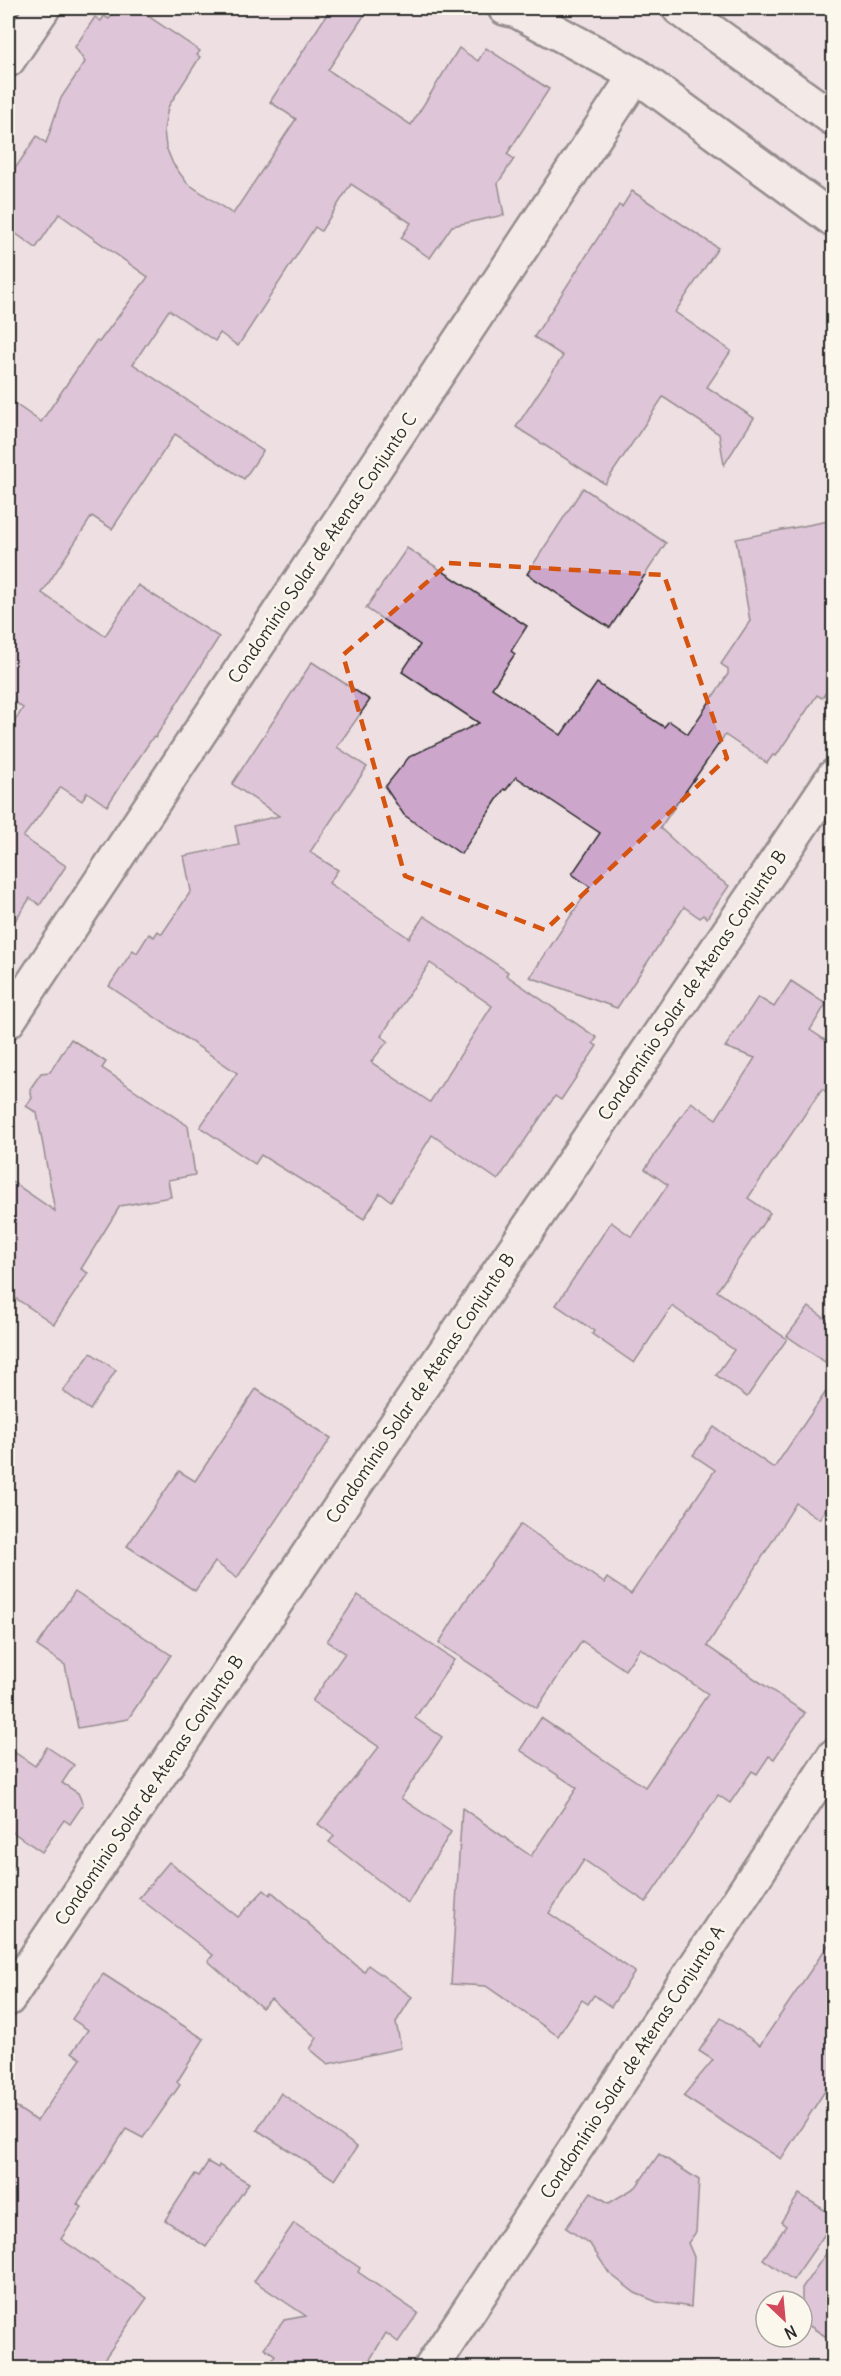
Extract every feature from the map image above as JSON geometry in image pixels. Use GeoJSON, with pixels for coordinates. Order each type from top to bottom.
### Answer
{"type":"FeatureCollection","features":[{"type":"Feature","properties":{"kind":"street"},"geometry":{"type":"LineString","coordinates":[[8,60],[43,8]]}},
{"type":"Feature","properties":{"kind":"street"},"geometry":{"type":"LineString","coordinates":[[505,8],[517,11],[636,75],[834,220]]}},
{"type":"Feature","properties":{"kind":"street"},"geometry":{"type":"LineString","coordinates":[[679,8],[834,119]]}},
{"type":"Feature","properties":{"kind":"street","name":"Condomínio Solar de Atenas Conjunto C"},"geometry":{"type":"LineString","coordinates":[[8,1021],[636,75]]}},
{"type":"Feature","properties":{"kind":"street","name":"Condomínio Solar de Atenas Conjunto B"},"geometry":{"type":"LineString","coordinates":[[8,1999],[834,776]]}},
{"type":"Feature","properties":{"kind":"street","name":"Condomínio Solar de Atenas Conjunto A"},"geometry":{"type":"LineString","coordinates":[[431,2368],[834,1756]]}},
{"type":"Feature","properties":{"kind":"highlighted area"},"geometry":{"type":"Polygon","coordinates":[[[449,563],[664,575],[727,758],[545,930],[405,876],[343,655],[449,563]]]}},
{"type":"Feature","properties":{"kind":"building"},"geometry":{"type":"Polygon","coordinates":[[[117,8],[136,8],[200,51],[197,55],[200,57],[168,107],[164,130],[166,147],[173,164],[187,183],[233,214],[296,119],[270,102],[331,8],[369,8],[328,70],[411,125],[459,48],[478,61],[486,48],[549,89],[507,154],[514,159],[498,183],[504,215],[452,226],[430,258],[401,238],[411,223],[351,184],[321,231],[315,227],[238,346],[220,333],[215,341],[169,310],[133,364],[263,451],[244,479],[175,434],[112,529],[92,516],[42,593],[105,636],[138,585],[219,637],[155,738],[153,737],[107,806],[87,792],[82,801],[61,787],[23,837],[66,866],[40,905],[30,898],[8,931],[8,732],[23,708],[8,697],[8,399],[41,422],[96,341],[99,342],[148,277],[59,214],[36,248],[8,228],[8,179],[37,136],[46,143],[61,98],[85,62],[75,47],[95,17],[101,21],[104,16],[109,19],[117,8]]]}},
{"type":"Feature","properties":{"kind":"building"},"geometry":{"type":"Polygon","coordinates":[[[632,191],[718,248],[675,312],[731,351],[707,387],[754,418],[724,465],[719,434],[663,397],[605,484],[516,427],[563,356],[534,337],[619,205],[622,207],[632,191]]]}},
{"type":"Feature","properties":{"kind":"building"},"geometry":{"type":"Polygon","coordinates":[[[583,488],[666,543],[610,628],[527,574],[583,488]]]}},
{"type":"Feature","properties":{"kind":"building"},"geometry":{"type":"Polygon","coordinates":[[[834,520],[834,681],[822,698],[817,695],[776,756],[773,755],[767,763],[725,735],[660,828],[705,869],[729,886],[707,918],[703,915],[700,918],[684,907],[617,1008],[530,977],[590,887],[572,874],[600,833],[516,777],[506,790],[504,789],[461,854],[404,815],[385,787],[409,757],[479,723],[402,672],[420,645],[366,608],[407,548],[527,626],[511,651],[515,654],[492,688],[561,735],[597,683],[664,727],[669,721],[688,734],[728,674],[728,669],[721,664],[750,621],[736,539],[834,520]]]}},
{"type":"Feature","properties":{"kind":"building"},"geometry":{"type":"Polygon","coordinates":[[[312,662],[370,700],[337,747],[367,767],[310,852],[338,870],[329,883],[409,938],[424,916],[508,972],[506,975],[597,1038],[593,1043],[597,1046],[561,1100],[555,1096],[498,1180],[432,1135],[391,1201],[380,1193],[364,1219],[261,1155],[255,1164],[200,1127],[237,1073],[109,986],[133,950],[137,953],[149,934],[154,937],[158,931],[162,934],[191,891],[184,856],[239,845],[235,826],[279,816],[232,784],[312,662]],[[430,963],[381,1036],[388,1041],[371,1062],[430,1102],[492,1006],[430,963]]]}},
{"type":"Feature","properties":{"kind":"building"},"geometry":{"type":"Polygon","coordinates":[[[791,981],[826,1004],[810,1030],[834,1046],[834,1097],[822,1089],[748,1198],[770,1213],[717,1291],[787,1339],[747,1397],[716,1375],[734,1350],[672,1306],[634,1363],[592,1334],[594,1331],[556,1305],[611,1222],[632,1237],[668,1185],[645,1169],[691,1102],[716,1119],[755,1058],[725,1047],[758,997],[774,1007],[791,981]]]}},
{"type":"Feature","properties":{"kind":"building"},"geometry":{"type":"Polygon","coordinates":[[[71,1039],[106,1062],[102,1068],[188,1126],[195,1175],[168,1180],[171,1197],[120,1206],[81,1269],[88,1273],[54,1324],[8,1293],[8,1179],[55,1211],[37,1113],[26,1106],[32,1098],[30,1089],[41,1073],[50,1072],[71,1039]]]}},
{"type":"Feature","properties":{"kind":"building"},"geometry":{"type":"Polygon","coordinates":[[[809,1307],[834,1325],[834,1368],[787,1336],[809,1307]]]}},
{"type":"Feature","properties":{"kind":"building"},"geometry":{"type":"Polygon","coordinates":[[[91,1353],[116,1370],[90,1410],[63,1391],[91,1353]]]}},
{"type":"Feature","properties":{"kind":"building"},"geometry":{"type":"Polygon","coordinates":[[[834,1380],[834,1497],[819,1519],[796,1503],[707,1646],[805,1713],[774,1759],[769,1756],[757,1774],[752,1771],[730,1803],[718,1795],[646,1902],[584,1860],[549,1913],[635,1972],[611,2007],[594,1995],[588,2004],[582,2000],[558,2036],[486,1986],[451,1984],[462,1808],[531,1856],[577,1788],[520,1750],[541,1718],[645,1787],[708,1694],[640,1648],[625,1670],[582,1641],[537,1708],[439,1643],[464,1603],[521,1524],[604,1583],[607,1578],[631,1594],[715,1470],[693,1455],[714,1427],[774,1468],[834,1380]]]}},
{"type":"Feature","properties":{"kind":"building"},"geometry":{"type":"Polygon","coordinates":[[[256,1389],[331,1438],[237,1578],[215,1562],[195,1591],[127,1546],[179,1471],[195,1481],[256,1389]]]}},
{"type":"Feature","properties":{"kind":"building"},"geometry":{"type":"Polygon","coordinates":[[[75,1591],[171,1655],[128,1719],[78,1728],[65,1665],[37,1646],[75,1591]]]}},
{"type":"Feature","properties":{"kind":"building"},"geometry":{"type":"Polygon","coordinates":[[[358,1595],[454,1660],[415,1718],[442,1737],[401,1798],[451,1832],[408,1903],[329,1842],[334,1836],[318,1824],[379,1747],[312,1701],[345,1653],[327,1641],[358,1595]]]}},
{"type":"Feature","properties":{"kind":"building"},"geometry":{"type":"Polygon","coordinates":[[[47,1747],[74,1765],[62,1783],[78,1793],[83,1805],[70,1824],[64,1820],[42,1852],[8,1829],[8,1748],[35,1766],[47,1747]]]}},
{"type":"Feature","properties":{"kind":"building"},"geometry":{"type":"Polygon","coordinates":[[[169,1862],[238,1917],[264,1890],[270,1895],[272,1892],[364,1972],[368,1965],[412,1997],[396,2022],[401,2048],[328,2064],[310,2049],[317,2038],[271,1999],[262,2008],[208,1961],[213,1955],[139,1898],[169,1862]]]}},
{"type":"Feature","properties":{"kind":"building"},"geometry":{"type":"Polygon","coordinates":[[[834,1936],[834,2077],[781,2159],[683,2096],[713,2060],[699,2051],[721,2018],[760,2045],[834,1936]]]}},
{"type":"Feature","properties":{"kind":"building"},"geometry":{"type":"Polygon","coordinates":[[[103,1974],[204,2039],[177,2082],[180,2085],[143,2138],[126,2129],[77,2204],[82,2207],[61,2239],[147,2298],[98,2368],[8,2368],[8,2102],[37,2121],[81,2059],[72,2052],[88,2030],[72,2019],[103,1974]]]}},
{"type":"Feature","properties":{"kind":"building"},"geometry":{"type":"Polygon","coordinates":[[[281,2093],[357,2147],[335,2180],[257,2130],[281,2093]]]}},
{"type":"Feature","properties":{"kind":"building"},"geometry":{"type":"Polygon","coordinates":[[[659,2154],[699,2180],[696,2232],[688,2243],[694,2257],[691,2307],[657,2302],[635,2293],[609,2273],[590,2244],[566,2228],[591,2192],[609,2203],[636,2187],[659,2154]]]}},
{"type":"Feature","properties":{"kind":"building"},"geometry":{"type":"Polygon","coordinates":[[[208,2162],[218,2168],[219,2165],[249,2183],[206,2247],[165,2220],[195,2174],[199,2176],[208,2162]]]}},
{"type":"Feature","properties":{"kind":"building"},"geometry":{"type":"Polygon","coordinates":[[[799,2194],[834,2216],[834,2221],[793,2280],[763,2259],[786,2226],[781,2222],[799,2194]]]}},
{"type":"Feature","properties":{"kind":"building"},"geometry":{"type":"Polygon","coordinates":[[[294,2223],[360,2268],[358,2272],[418,2313],[398,2342],[386,2333],[365,2368],[267,2368],[275,2355],[264,2348],[284,2320],[306,2316],[254,2281],[294,2223]]]}},
{"type":"Feature","properties":{"kind":"building"},"geometry":{"type":"Polygon","coordinates":[[[834,2242],[834,2342],[814,2329],[814,2289],[802,2288],[834,2242]]]}}]}
